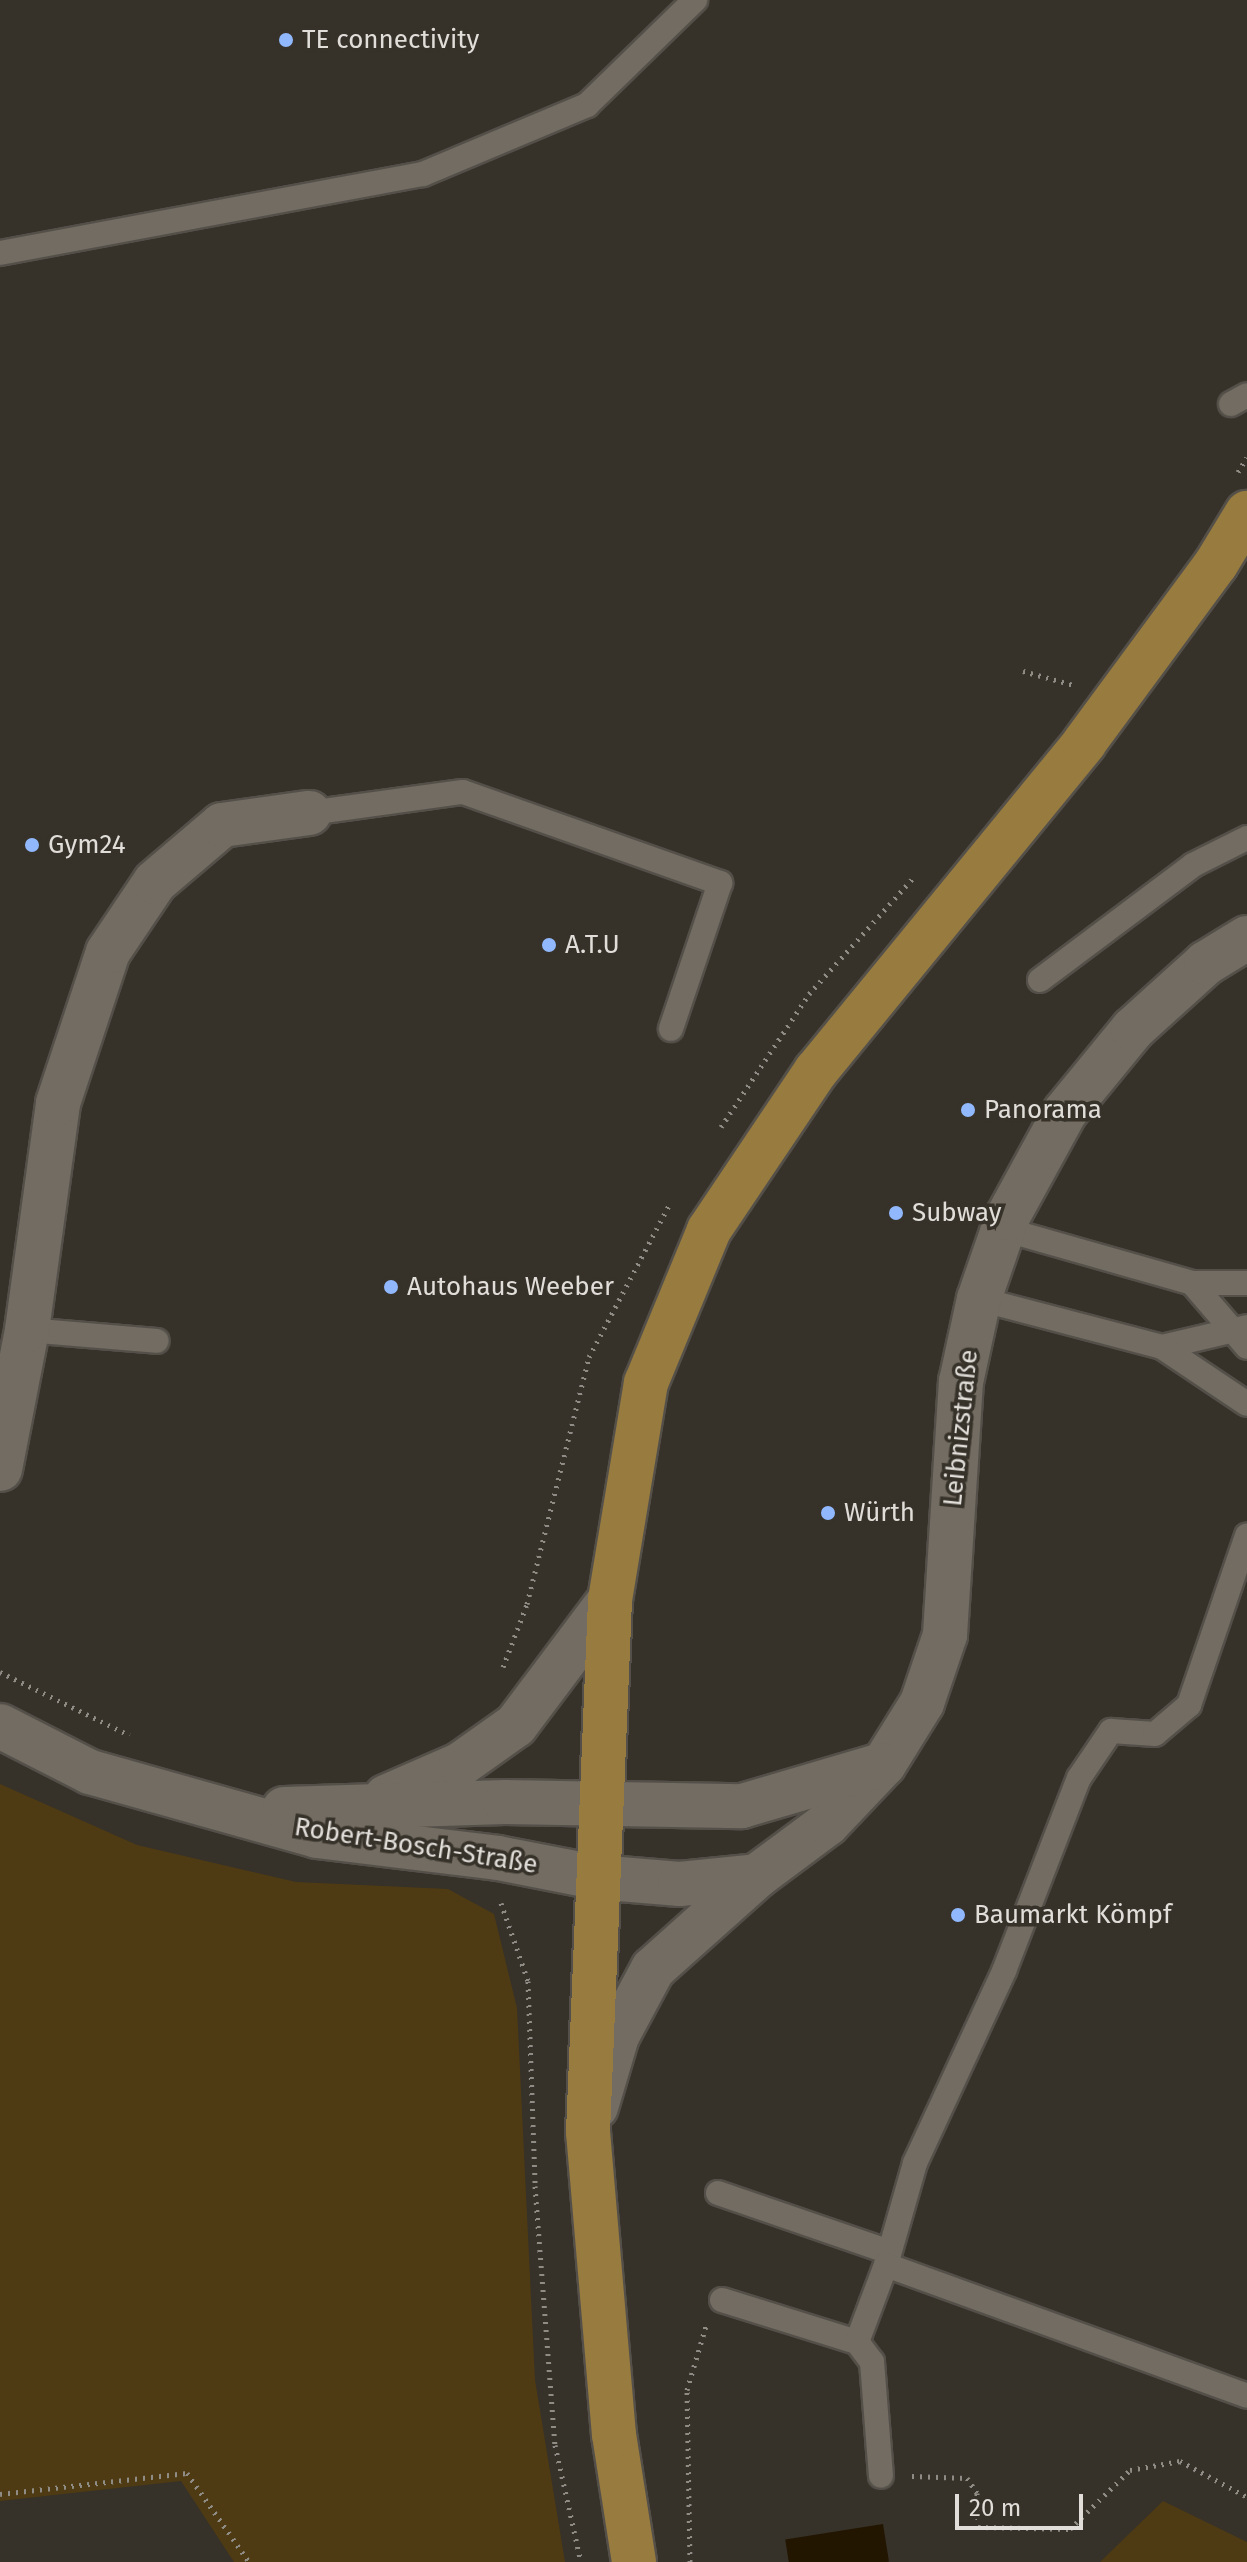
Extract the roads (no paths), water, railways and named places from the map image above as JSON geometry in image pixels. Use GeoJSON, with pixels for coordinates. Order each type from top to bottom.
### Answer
{"type":"FeatureCollection","features":[{"type":"Feature","properties":{"kind":"main road"},"geometry":{"type":"LineString","coordinates":[[634,2562],[614,2435],[588,2132],[596,1877],[610,1600],[646,1383],[709,1230],[816,1071],[1084,743],[1216,564],[1247,513]]}},
{"type":"Feature","properties":{"kind":"street"},"geometry":{"type":"LineString","coordinates":[[0,1469],[27,1330],[58,1103],[108,952],[155,882],[222,825],[309,813]]}},
{"type":"Feature","properties":{"kind":"street","name":"Leibnizstraße"},"geometry":{"type":"LineString","coordinates":[[588,2132],[617,2036],[653,1969],[757,1876],[827,1824],[884,1764],[922,1703],[945,1635],[961,1382],[979,1299],[1003,1229],[1065,1112],[1133,1029],[1206,963],[1247,938]]}},
{"type":"Feature","properties":{"kind":"street","name":"Robert-Bosch-Straße"},"geometry":{"type":"LineString","coordinates":[[363,1807],[461,1764],[516,1725],[610,1600]]}},
{"type":"Feature","properties":{"kind":"street","name":"Robert-Bosch-Straße"},"geometry":{"type":"LineString","coordinates":[[0,1726],[90,1772],[238,1810],[317,1836],[498,1858],[596,1877]]}},
{"type":"Feature","properties":{"kind":"street"},"geometry":{"type":"LineString","coordinates":[[601,1807],[742,1806],[884,1764]]}},
{"type":"Feature","properties":{"kind":"street","name":"Robert-Bosch-Straße"},"geometry":{"type":"LineString","coordinates":[[238,1810],[505,1802],[601,1807]]}},
{"type":"Feature","properties":{"kind":"street"},"geometry":{"type":"LineString","coordinates":[[596,1877],[680,1884],[757,1876]]}},
{"type":"Feature","properties":{"kind":"lane"},"geometry":{"type":"LineString","coordinates":[[0,253],[423,174],[587,105],[695,0]]}},
{"type":"Feature","properties":{"kind":"lane"},"geometry":{"type":"LineString","coordinates":[[309,813],[463,792],[720,883],[671,1029]]}},
{"type":"Feature","properties":{"kind":"lane"},"geometry":{"type":"LineString","coordinates":[[1040,980],[1193,865],[1247,838]]}},
{"type":"Feature","properties":{"kind":"lane"},"geometry":{"type":"LineString","coordinates":[[1003,1229],[1192,1283],[1247,1283]]}},
{"type":"Feature","properties":{"kind":"lane"},"geometry":{"type":"LineString","coordinates":[[1192,1283],[1244,1336]]}},
{"type":"Feature","properties":{"kind":"lane"},"geometry":{"type":"LineString","coordinates":[[979,1299],[1162,1347],[1247,1404]]}},
{"type":"Feature","properties":{"kind":"lane"},"geometry":{"type":"LineString","coordinates":[[27,1330],[157,1341]]}},
{"type":"Feature","properties":{"kind":"lane"},"geometry":{"type":"LineString","coordinates":[[1162,1347],[1244,1336]]}},
{"type":"Feature","properties":{"kind":"lane"},"geometry":{"type":"LineString","coordinates":[[857,2342],[888,2259],[915,2163],[1004,1971],[1079,1778],[1111,1731],[1155,1734],[1189,1705],[1247,1536]]}},
{"type":"Feature","properties":{"kind":"lane"},"geometry":{"type":"LineString","coordinates":[[718,2193],[1247,2396]]}},
{"type":"Feature","properties":{"kind":"lane"},"geometry":{"type":"LineString","coordinates":[[722,2300],[857,2342],[872,2362],[881,2476]]}},
{"type":"Feature","properties":{"kind":"place","name":"TE connectivity"},"geometry":{"type":"Point","coordinates":[286,40]}},
{"type":"Feature","properties":{"kind":"place","name":"Gym24"},"geometry":{"type":"Point","coordinates":[32,845]}},
{"type":"Feature","properties":{"kind":"place","name":"A.T.U"},"geometry":{"type":"Point","coordinates":[549,945]}},
{"type":"Feature","properties":{"kind":"place","name":"Panorama"},"geometry":{"type":"Point","coordinates":[968,1110]}},
{"type":"Feature","properties":{"kind":"place","name":"Subway"},"geometry":{"type":"Point","coordinates":[896,1213]}},
{"type":"Feature","properties":{"kind":"place","name":"Autohaus Weeber"},"geometry":{"type":"Point","coordinates":[391,1287]}},
{"type":"Feature","properties":{"kind":"place","name":"Würth"},"geometry":{"type":"Point","coordinates":[828,1513]}},
{"type":"Feature","properties":{"kind":"place","name":"Baumarkt Kömpf"},"geometry":{"type":"Point","coordinates":[958,1915]}}]}
